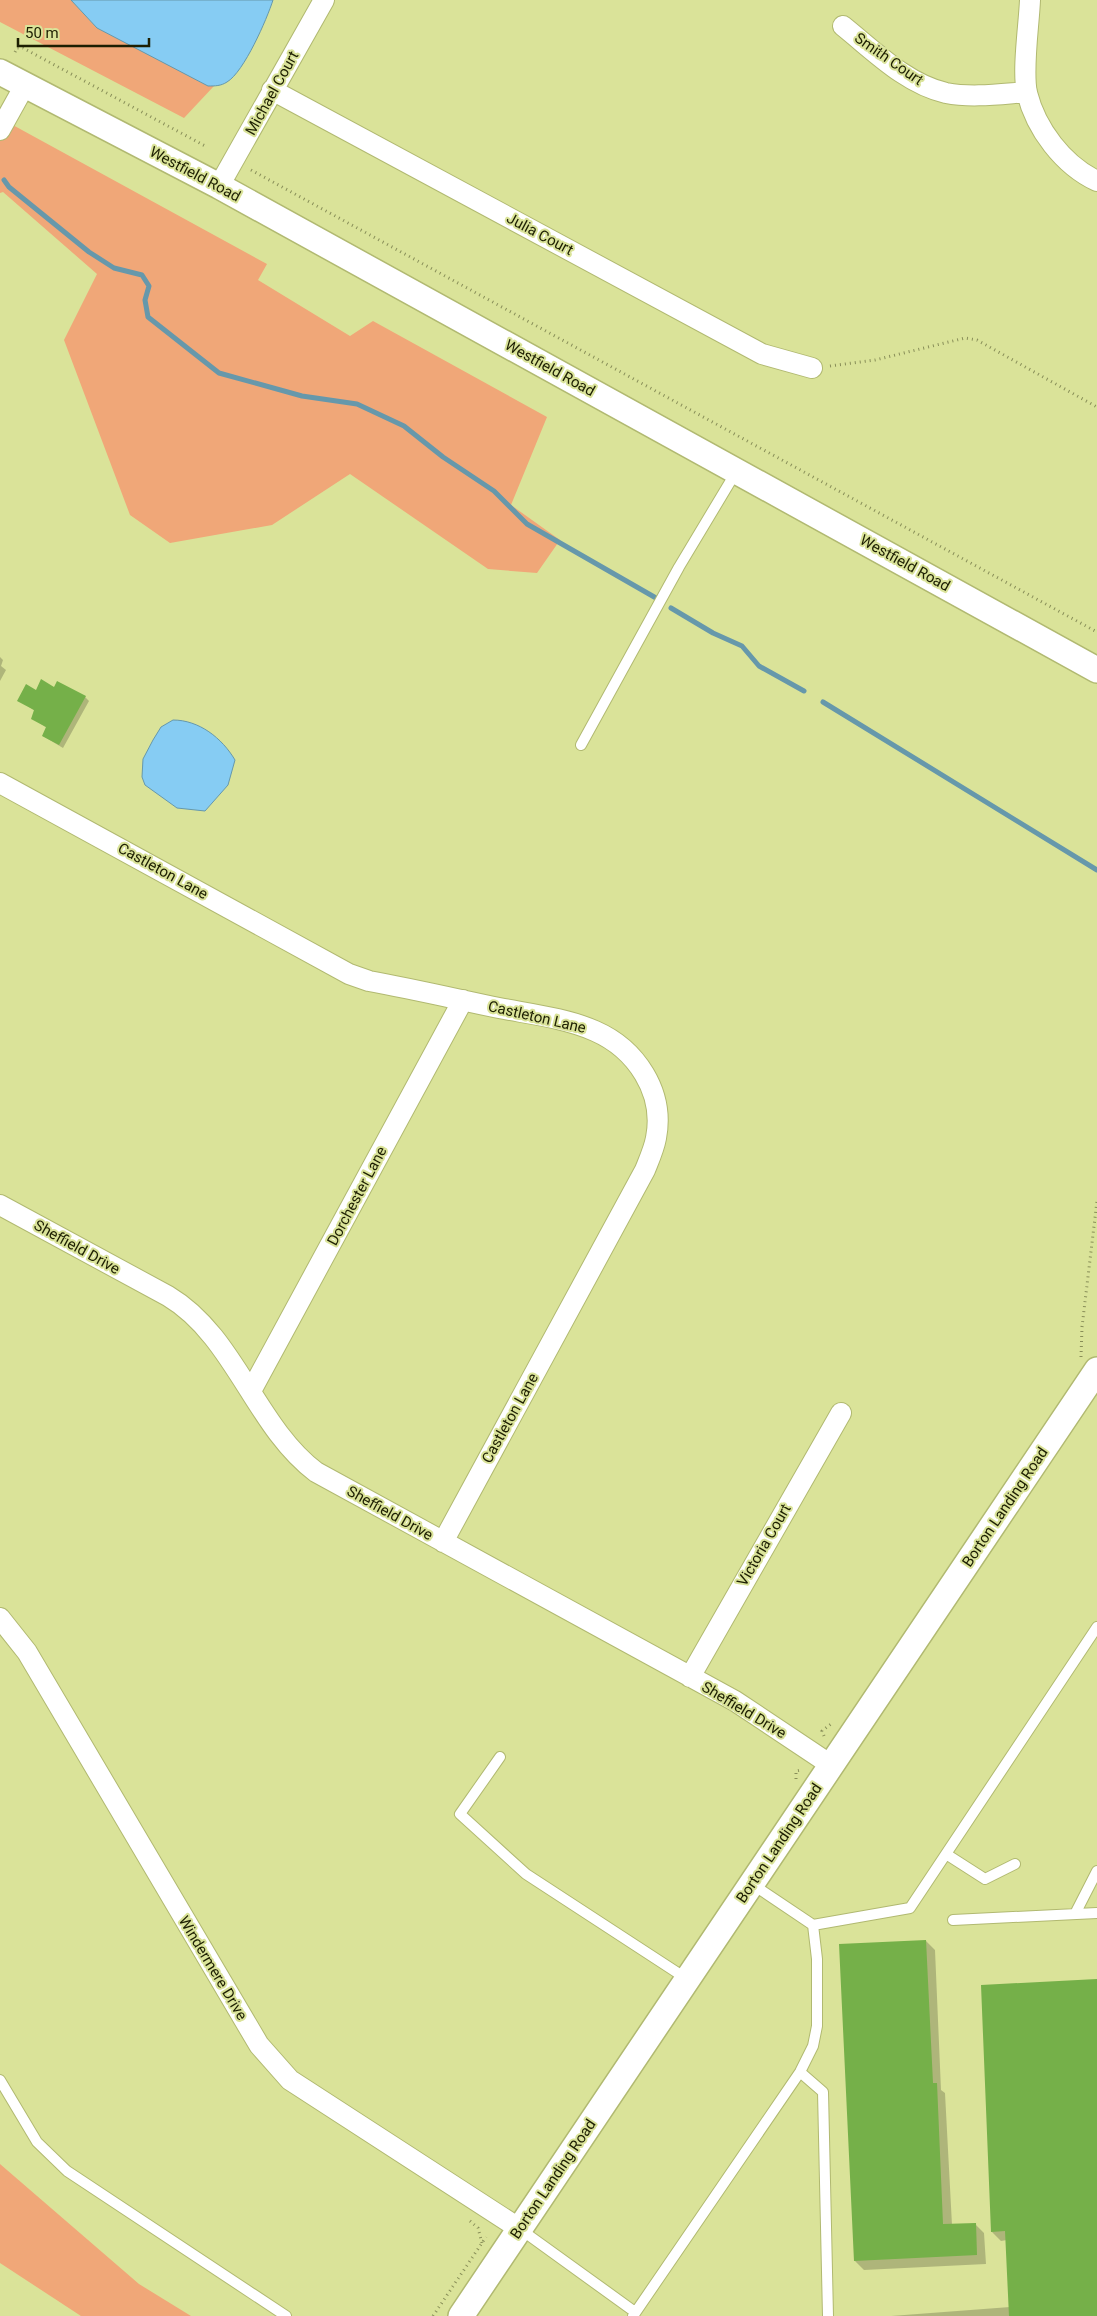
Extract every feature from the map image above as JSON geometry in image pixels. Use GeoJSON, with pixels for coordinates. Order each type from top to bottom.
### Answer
{"type":"FeatureCollection","features":[{"type":"Feature","properties":{"kind":"street","name":"Michael Court"},"geometry":{"type":"LineString","coordinates":[[219,186],[324,0]]}},
{"type":"Feature","properties":{"kind":"street"},"geometry":{"type":"LineString","coordinates":[[1030,0],[1027,92],[1046,136],[1054,147],[1066,160],[1097,181]]}},
{"type":"Feature","properties":{"kind":"street","name":"Smith Court"},"geometry":{"type":"LineString","coordinates":[[842,26],[910,78],[927,86],[963,95],[1027,92]]}},
{"type":"Feature","properties":{"kind":"street","name":"Westfield Road"},"geometry":{"type":"LineString","coordinates":[[0,72],[219,186],[1097,670]]}},
{"type":"Feature","properties":{"kind":"street"},"geometry":{"type":"LineString","coordinates":[[0,130],[25,85]]}},
{"type":"Feature","properties":{"kind":"street","name":"Julia Court"},"geometry":{"type":"LineString","coordinates":[[272,90],[762,354],[812,368]]}},
{"type":"Feature","properties":{"kind":"street","name":"Castleton Lane"},"geometry":{"type":"LineString","coordinates":[[0,783],[349,974],[369,981],[585,1027],[606,1036],[627,1051],[643,1070],[653,1094],[658,1123],[656,1138],[645,1170],[443,1542]]}},
{"type":"Feature","properties":{"kind":"street","name":"Dorchester Lane"},"geometry":{"type":"LineString","coordinates":[[251,1391],[463,1000]]}},
{"type":"Feature","properties":{"kind":"street","name":"Sheffield Drive"},"geometry":{"type":"LineString","coordinates":[[0,1205],[179,1302],[198,1319],[289,1446],[306,1464],[332,1481],[735,1701],[831,1765]]}},
{"type":"Feature","properties":{"kind":"street","name":"Borton Landing Road"},"geometry":{"type":"LineString","coordinates":[[461,2316],[831,1765],[1093,1365]]}},
{"type":"Feature","properties":{"kind":"street","name":"Victoria Court"},"geometry":{"type":"LineString","coordinates":[[690,1677],[841,1413]]}},
{"type":"Feature","properties":{"kind":"street","name":"Windermere Drive"},"geometry":{"type":"LineString","coordinates":[[0,1618],[27,1652],[259,2045],[290,2080],[520,2229]]}},
{"type":"Feature","properties":{"kind":"lane"},"geometry":{"type":"LineString","coordinates":[[581,745],[679,567],[737,471]]}},
{"type":"Feature","properties":{"kind":"lane"},"geometry":{"type":"LineString","coordinates":[[751,1883],[813,1925],[910,1908],[1097,1627]]}},
{"type":"Feature","properties":{"kind":"lane"},"geometry":{"type":"LineString","coordinates":[[500,1757],[460,1814],[526,1874],[688,1979]]}},
{"type":"Feature","properties":{"kind":"lane"},"geometry":{"type":"LineString","coordinates":[[946,1854],[986,1880],[1015,1864]]}},
{"type":"Feature","properties":{"kind":"lane"},"geometry":{"type":"LineString","coordinates":[[1075,1914],[1097,1870]]}},
{"type":"Feature","properties":{"kind":"lane"},"geometry":{"type":"LineString","coordinates":[[953,1920],[1097,1913]]}},
{"type":"Feature","properties":{"kind":"lane"},"geometry":{"type":"LineString","coordinates":[[520,2229],[634,2314],[800,2072],[813,2046],[817,2026],[817,1952],[813,1925]]}},
{"type":"Feature","properties":{"kind":"lane"},"geometry":{"type":"LineString","coordinates":[[800,2072],[823,2092],[828,2316]]}},
{"type":"Feature","properties":{"kind":"lane"},"geometry":{"type":"LineString","coordinates":[[0,2080],[37,2142],[67,2171],[286,2316]]}},
{"type":"Feature","properties":{"kind":"path"},"geometry":{"type":"LineString","coordinates":[[15,52],[17,48],[23,48],[207,147]]}},
{"type":"Feature","properties":{"kind":"path"},"geometry":{"type":"LineString","coordinates":[[252,170],[1097,632]]}},
{"type":"Feature","properties":{"kind":"path"},"geometry":{"type":"LineString","coordinates":[[812,368],[875,360],[965,338],[977,340],[1097,407]]}},
{"type":"Feature","properties":{"kind":"path"},"geometry":{"type":"LineString","coordinates":[[1093,1365],[1082,1327],[1097,1201]]}},
{"type":"Feature","properties":{"kind":"path"},"geometry":{"type":"LineString","coordinates":[[433,2316],[486,2237]]}},
{"type":"Feature","properties":{"kind":"shaded area"},"geometry":{"type":"Polygon","coordinates":[[[0,0],[71,0],[97,28],[144,50],[202,83],[214,86],[184,118],[0,22],[0,0]]]}},
{"type":"Feature","properties":{"kind":"shaded area"},"geometry":{"type":"Polygon","coordinates":[[[0,118],[267,264],[258,280],[350,336],[373,321],[547,417],[511,505],[560,540],[537,573],[488,569],[350,474],[272,525],[170,543],[130,515],[64,340],[97,274],[3,192],[0,193],[0,118]]]}},
{"type":"Feature","properties":{"kind":"shaded area"},"geometry":{"type":"Polygon","coordinates":[[[0,2164],[139,2284],[191,2316],[81,2316],[0,2263],[0,2164]]]}},
{"type":"Feature","properties":{"kind":"water"},"geometry":{"type":"Polygon","coordinates":[[[71,0],[273,0],[260,32],[241,68],[225,83],[208,86],[97,28],[71,0]]]}},
{"type":"Feature","properties":{"kind":"water"},"geometry":{"type":"Polygon","coordinates":[[[173,720],[192,723],[209,732],[223,744],[235,760],[228,785],[205,811],[177,808],[145,785],[142,777],[143,759],[153,740],[161,727],[173,720]]]}},
{"type":"Feature","properties":{"kind":"building"},"geometry":{"type":"Polygon","coordinates":[[[41,679],[54,687],[57,681],[86,696],[59,745],[42,736],[46,727],[31,719],[34,710],[17,701],[26,684],[36,690],[41,679]]]}},
{"type":"Feature","properties":{"kind":"building"},"geometry":{"type":"Polygon","coordinates":[[[926,1940],[933,2083],[937,2083],[943,2224],[976,2223],[977,2255],[854,2261],[839,1944],[926,1940]]]}},
{"type":"Feature","properties":{"kind":"building"},"geometry":{"type":"Polygon","coordinates":[[[1097,1979],[1097,2316],[1009,2316],[1005,2231],[991,2232],[981,1985],[1097,1979]]]}},
{"type":"Feature","properties":{"kind":"waterway"},"geometry":{"type":"LineString","coordinates":[[4,180],[9,187],[89,252],[114,268],[142,275],[149,286],[145,300],[148,317],[219,373],[302,396],[357,404],[404,426],[443,457],[494,491],[527,524],[656,598]]}},
{"type":"Feature","properties":{"kind":"waterway"},"geometry":{"type":"LineString","coordinates":[[671,608],[713,633],[742,646],[759,666],[804,691]]}},
{"type":"Feature","properties":{"kind":"waterway"},"geometry":{"type":"LineString","coordinates":[[823,702],[1097,870]]}}]}
